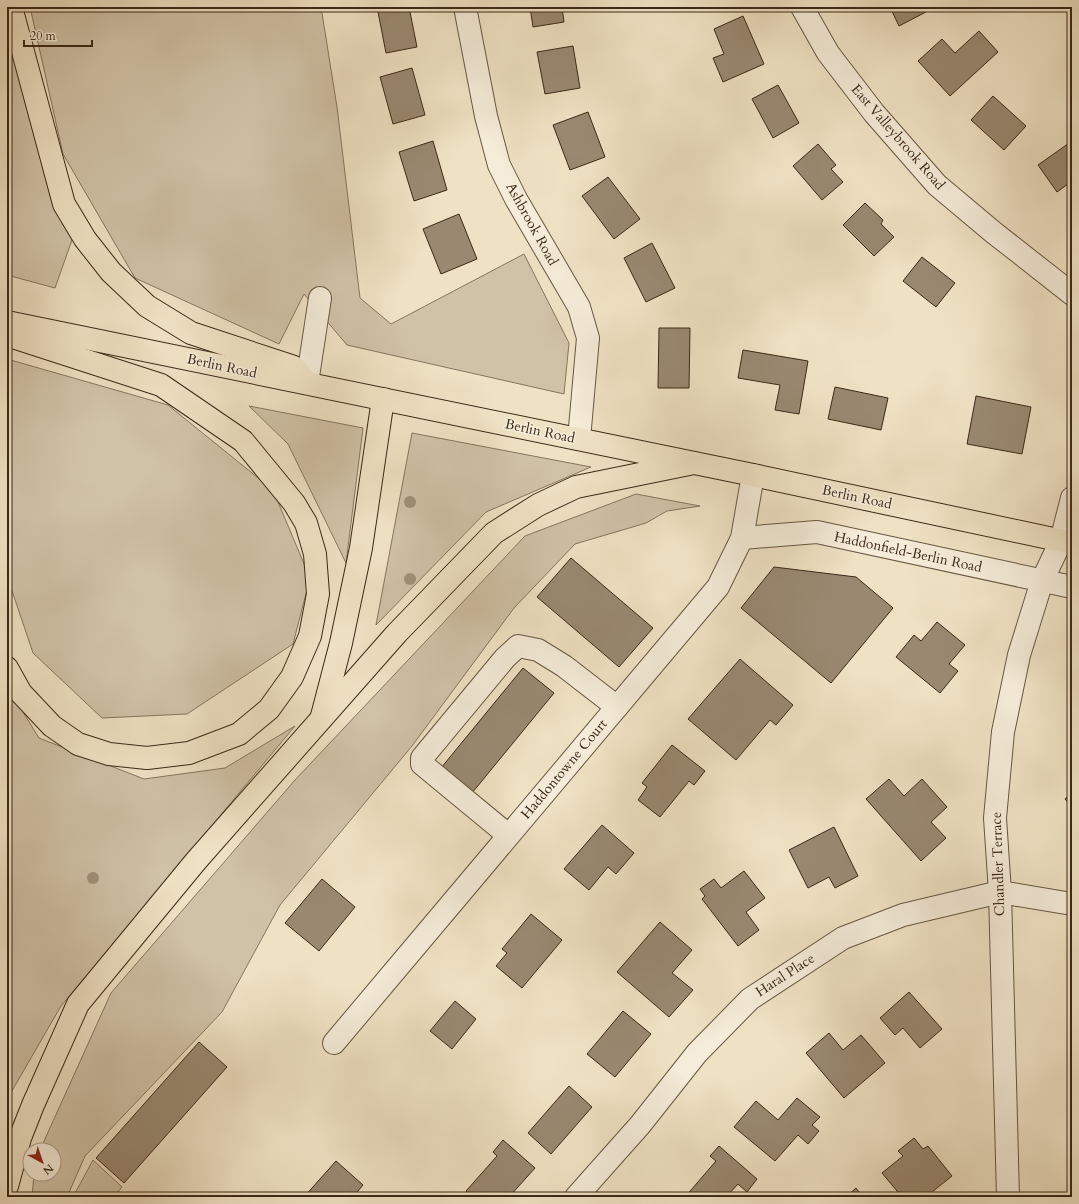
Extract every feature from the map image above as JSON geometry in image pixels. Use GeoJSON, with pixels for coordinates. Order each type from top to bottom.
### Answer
{"type":"FeatureCollection","features":[{"type":"Feature","properties":{"kind":"main road"},"geometry":{"type":"LineString","coordinates":[[11,7],[64,204],[84,240],[112,272],[147,306],[191,333],[294,367],[307,383]]}},
{"type":"Feature","properties":{"kind":"main road","name":"Berlin Road"},"geometry":{"type":"LineString","coordinates":[[7,322],[753,474],[1067,542]]}},
{"type":"Feature","properties":{"kind":"main road"},"geometry":{"type":"LineString","coordinates":[[7,328],[16,338],[161,385],[243,441],[294,503],[306,523],[315,554],[318,594],[310,636],[292,677],[269,709],[239,734],[189,753],[147,758],[109,754],[78,744],[52,726],[21,693],[7,668]]}},
{"type":"Feature","properties":{"kind":"main road"},"geometry":{"type":"LineString","coordinates":[[320,721],[341,643],[361,548],[383,399]]}},
{"type":"Feature","properties":{"kind":"main road"},"geometry":{"type":"LineString","coordinates":[[7,1186],[20,1138],[78,1004],[196,861],[397,634],[494,533],[538,505],[576,487],[694,463]]}},
{"type":"Feature","properties":{"kind":"street","name":"Ashbrook Road"},"geometry":{"type":"LineString","coordinates":[[465,7],[486,116],[499,165],[516,199],[580,307],[588,338],[579,439]]}},
{"type":"Feature","properties":{"kind":"street","name":"East Valleybrook Road"},"geometry":{"type":"LineString","coordinates":[[802,7],[828,53],[874,113],[937,185],[993,232],[1072,294]]}},
{"type":"Feature","properties":{"kind":"street"},"geometry":{"type":"LineString","coordinates":[[307,383],[320,298]]}},
{"type":"Feature","properties":{"kind":"street","name":"Haddontowne Court"},"geometry":{"type":"LineString","coordinates":[[334,1043],[718,587],[742,538],[753,474]]}},
{"type":"Feature","properties":{"kind":"street","name":"Chandler Terrace"},"geometry":{"type":"LineString","coordinates":[[1008,1197],[1000,892],[995,818],[1003,732],[1019,655],[1042,582],[1067,542],[1072,498]]}},
{"type":"Feature","properties":{"kind":"street","name":"Haddonfield-Berlin Road"},"geometry":{"type":"LineString","coordinates":[[742,538],[817,532],[1042,582],[1072,587]]}},
{"type":"Feature","properties":{"kind":"street"},"geometry":{"type":"LineString","coordinates":[[508,835],[422,764],[422,758],[505,658],[518,646],[538,650],[564,666],[617,706]]}},
{"type":"Feature","properties":{"kind":"street","name":"Haral Place"},"geometry":{"type":"LineString","coordinates":[[576,1197],[640,1124],[697,1053],[750,999],[843,938],[903,915],[1000,892],[1072,904]]}},
{"type":"Feature","properties":{"kind":"shaded area"},"geometry":{"type":"Polygon","coordinates":[[[30,7],[321,7],[337,107],[360,298],[391,324],[524,254],[569,343],[564,394],[347,345],[304,294],[279,344],[135,278],[63,154],[30,7]]]}},
{"type":"Feature","properties":{"kind":"shaded area"},"geometry":{"type":"Polygon","coordinates":[[[7,21],[72,240],[55,288],[7,275],[7,21]]]}},
{"type":"Feature","properties":{"kind":"shaded area"},"geometry":{"type":"Polygon","coordinates":[[[7,359],[168,405],[273,490],[310,578],[293,644],[187,714],[102,718],[33,653],[7,576],[7,359]]]}},
{"type":"Feature","properties":{"kind":"shaded area"},"geometry":{"type":"Polygon","coordinates":[[[249,406],[363,428],[346,563],[288,444],[249,406]]]}},
{"type":"Feature","properties":{"kind":"shaded area"},"geometry":{"type":"Polygon","coordinates":[[[412,433],[591,467],[486,512],[376,625],[412,433]]]}},
{"type":"Feature","properties":{"kind":"shaded area"},"geometry":{"type":"Polygon","coordinates":[[[636,494],[700,506],[667,511],[646,523],[575,544],[514,608],[412,746],[280,905],[222,1012],[85,1156],[67,1197],[32,1197],[33,1182],[62,1182],[62,1142],[44,1142],[111,993],[295,780],[525,536],[636,494]]]}},
{"type":"Feature","properties":{"kind":"shaded area"},"geometry":{"type":"Polygon","coordinates":[[[7,686],[39,738],[144,779],[225,768],[295,726],[61,1006],[9,1096],[7,1073],[7,686]]]}},
{"type":"Feature","properties":{"kind":"shaded area"},"geometry":{"type":"Polygon","coordinates":[[[93,1160],[122,1187],[114,1197],[73,1197],[93,1160]]]}},
{"type":"Feature","properties":{"kind":"building"},"geometry":{"type":"Polygon","coordinates":[[[377,7],[409,7],[417,47],[386,53],[377,7]]]}},
{"type":"Feature","properties":{"kind":"building"},"geometry":{"type":"Polygon","coordinates":[[[530,7],[562,7],[564,22],[533,27],[530,7]]]}},
{"type":"Feature","properties":{"kind":"building"},"geometry":{"type":"Polygon","coordinates":[[[890,7],[924,7],[926,12],[899,26],[890,7]]]}},
{"type":"Feature","properties":{"kind":"building"},"geometry":{"type":"Polygon","coordinates":[[[743,16],[764,64],[723,82],[713,58],[724,54],[714,29],[743,16]]]}},
{"type":"Feature","properties":{"kind":"building"},"geometry":{"type":"Polygon","coordinates":[[[979,31],[998,52],[950,96],[918,61],[942,39],[955,53],[979,31]]]}},
{"type":"Feature","properties":{"kind":"building"},"geometry":{"type":"Polygon","coordinates":[[[573,46],[580,88],[545,94],[537,52],[573,46]]]}},
{"type":"Feature","properties":{"kind":"building"},"geometry":{"type":"Polygon","coordinates":[[[412,68],[425,115],[393,124],[380,77],[412,68]]]}},
{"type":"Feature","properties":{"kind":"building"},"geometry":{"type":"Polygon","coordinates":[[[778,85],[799,123],[773,138],[752,99],[778,85]]]}},
{"type":"Feature","properties":{"kind":"building"},"geometry":{"type":"Polygon","coordinates":[[[993,96],[1026,126],[1004,150],[971,120],[993,96]]]}},
{"type":"Feature","properties":{"kind":"building"},"geometry":{"type":"Polygon","coordinates":[[[588,112],[605,157],[570,170],[553,125],[588,112]]]}},
{"type":"Feature","properties":{"kind":"building"},"geometry":{"type":"Polygon","coordinates":[[[433,141],[447,190],[414,201],[399,152],[433,141]]]}},
{"type":"Feature","properties":{"kind":"building"},"geometry":{"type":"Polygon","coordinates":[[[1072,141],[1072,181],[1057,192],[1038,165],[1072,141]]]}},
{"type":"Feature","properties":{"kind":"building"},"geometry":{"type":"Polygon","coordinates":[[[818,144],[836,165],[831,169],[843,182],[822,200],[793,166],[818,144]]]}},
{"type":"Feature","properties":{"kind":"building"},"geometry":{"type":"Polygon","coordinates":[[[608,177],[640,219],[614,239],[582,196],[608,177]]]}},
{"type":"Feature","properties":{"kind":"building"},"geometry":{"type":"Polygon","coordinates":[[[865,203],[883,220],[881,224],[894,237],[874,256],[843,225],[865,203]]]}},
{"type":"Feature","properties":{"kind":"building"},"geometry":{"type":"Polygon","coordinates":[[[459,214],[477,259],[441,274],[423,229],[459,214]]]}},
{"type":"Feature","properties":{"kind":"building"},"geometry":{"type":"Polygon","coordinates":[[[652,243],[675,288],[646,302],[624,258],[652,243]]]}},
{"type":"Feature","properties":{"kind":"building"},"geometry":{"type":"Polygon","coordinates":[[[922,257],[955,283],[936,307],[903,281],[922,257]]]}},
{"type":"Feature","properties":{"kind":"building"},"geometry":{"type":"Polygon","coordinates":[[[659,328],[690,328],[689,388],[658,388],[659,328]]]}},
{"type":"Feature","properties":{"kind":"building"},"geometry":{"type":"Polygon","coordinates":[[[743,350],[808,361],[799,414],[775,410],[780,385],[738,378],[743,350]]]}},
{"type":"Feature","properties":{"kind":"building"},"geometry":{"type":"Polygon","coordinates":[[[835,387],[888,398],[881,430],[828,419],[835,387]]]}},
{"type":"Feature","properties":{"kind":"building"},"geometry":{"type":"Polygon","coordinates":[[[976,396],[1031,407],[1022,454],[967,444],[976,396]]]}},
{"type":"Feature","properties":{"kind":"building"},"geometry":{"type":"Polygon","coordinates":[[[571,558],[653,628],[619,667],[537,597],[571,558]]]}},
{"type":"Feature","properties":{"kind":"building"},"geometry":{"type":"Polygon","coordinates":[[[774,567],[856,577],[893,608],[831,683],[741,608],[774,567]]]}},
{"type":"Feature","properties":{"kind":"building"},"geometry":{"type":"Polygon","coordinates":[[[937,622],[965,645],[949,664],[958,671],[940,693],[896,657],[914,635],[921,641],[937,622]]]}},
{"type":"Feature","properties":{"kind":"building"},"geometry":{"type":"Polygon","coordinates":[[[740,659],[793,705],[776,725],[770,720],[736,760],[688,719],[740,659]]]}},
{"type":"Feature","properties":{"kind":"building"},"geometry":{"type":"Polygon","coordinates":[[[523,668],[554,693],[472,793],[441,768],[523,668]]]}},
{"type":"Feature","properties":{"kind":"building"},"geometry":{"type":"Polygon","coordinates":[[[672,745],[705,771],[694,785],[689,781],[660,817],[638,800],[647,787],[642,783],[672,745]]]}},
{"type":"Feature","properties":{"kind":"building"},"geometry":{"type":"Polygon","coordinates":[[[889,779],[904,796],[922,779],[947,807],[931,822],[946,838],[921,861],[866,799],[889,779]]]}},
{"type":"Feature","properties":{"kind":"building"},"geometry":{"type":"Polygon","coordinates":[[[1072,793],[1072,807],[1065,799],[1072,793]]]}},
{"type":"Feature","properties":{"kind":"building"},"geometry":{"type":"Polygon","coordinates":[[[602,825],[634,853],[616,874],[608,867],[589,890],[564,869],[602,825]]]}},
{"type":"Feature","properties":{"kind":"building"},"geometry":{"type":"Polygon","coordinates":[[[834,827],[858,876],[835,888],[829,877],[808,888],[789,850],[834,827]]]}},
{"type":"Feature","properties":{"kind":"building"},"geometry":{"type":"Polygon","coordinates":[[[744,871],[765,898],[746,912],[759,930],[738,946],[702,899],[705,896],[700,889],[714,879],[721,888],[744,871]]]}},
{"type":"Feature","properties":{"kind":"building"},"geometry":{"type":"Polygon","coordinates":[[[322,879],[355,907],[319,951],[285,923],[322,879]]]}},
{"type":"Feature","properties":{"kind":"building"},"geometry":{"type":"Polygon","coordinates":[[[531,914],[562,940],[522,988],[496,966],[507,953],[502,949],[531,914]]]}},
{"type":"Feature","properties":{"kind":"building"},"geometry":{"type":"Polygon","coordinates":[[[660,922],[692,950],[672,973],[693,990],[669,1017],[617,972],[660,922]]]}},
{"type":"Feature","properties":{"kind":"building"},"geometry":{"type":"Polygon","coordinates":[[[909,992],[942,1029],[920,1048],[903,1028],[895,1035],[880,1018],[909,992]]]}},
{"type":"Feature","properties":{"kind":"building"},"geometry":{"type":"Polygon","coordinates":[[[455,1001],[476,1019],[452,1049],[430,1031],[455,1001]]]}},
{"type":"Feature","properties":{"kind":"building"},"geometry":{"type":"Polygon","coordinates":[[[623,1011],[651,1034],[615,1077],[587,1054],[623,1011]]]}},
{"type":"Feature","properties":{"kind":"building"},"geometry":{"type":"Polygon","coordinates":[[[829,1033],[843,1050],[861,1035],[885,1063],[844,1098],[806,1053],[829,1033]]]}},
{"type":"Feature","properties":{"kind":"building"},"geometry":{"type":"Polygon","coordinates":[[[199,1042],[227,1067],[124,1183],[96,1158],[199,1042]]]}},
{"type":"Feature","properties":{"kind":"building"},"geometry":{"type":"Polygon","coordinates":[[[569,1086],[592,1107],[551,1154],[528,1133],[569,1086]]]}},
{"type":"Feature","properties":{"kind":"building"},"geometry":{"type":"Polygon","coordinates":[[[797,1098],[820,1117],[812,1125],[819,1131],[808,1144],[798,1135],[775,1161],[734,1127],[756,1101],[778,1120],[797,1098]]]}},
{"type":"Feature","properties":{"kind":"building"},"geometry":{"type":"Polygon","coordinates":[[[914,1138],[923,1149],[928,1146],[952,1176],[932,1192],[936,1197],[902,1197],[882,1173],[903,1156],[898,1151],[914,1138]]]}},
{"type":"Feature","properties":{"kind":"building"},"geometry":{"type":"Polygon","coordinates":[[[503,1140],[535,1168],[509,1197],[472,1197],[466,1191],[497,1156],[493,1152],[503,1140]]]}},
{"type":"Feature","properties":{"kind":"building"},"geometry":{"type":"Polygon","coordinates":[[[719,1146],[757,1179],[747,1192],[738,1184],[726,1197],[685,1197],[716,1161],[710,1156],[719,1146]]]}},
{"type":"Feature","properties":{"kind":"building"},"geometry":{"type":"Polygon","coordinates":[[[336,1161],[363,1185],[353,1197],[304,1197],[336,1161]]]}},
{"type":"Feature","properties":{"kind":"building"},"geometry":{"type":"Polygon","coordinates":[[[856,1188],[863,1197],[846,1197],[856,1188]]]}}]}
